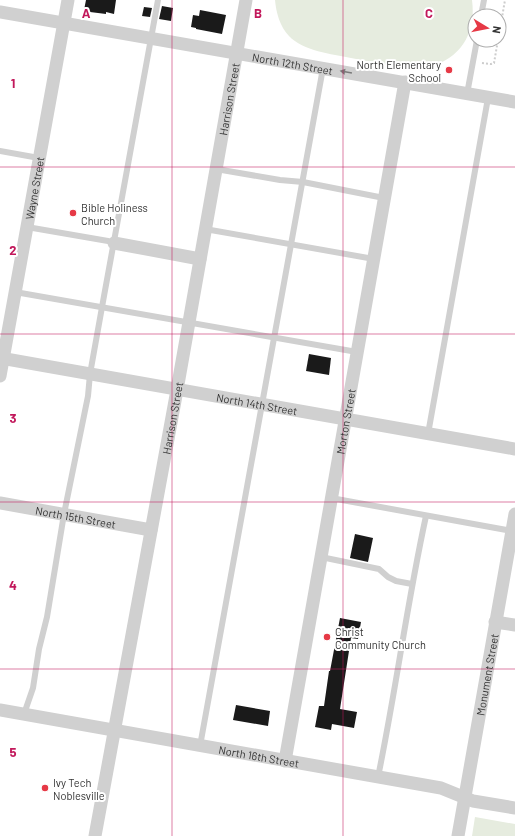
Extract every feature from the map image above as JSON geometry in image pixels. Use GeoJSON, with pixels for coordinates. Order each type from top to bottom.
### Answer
{"type":"FeatureCollection","features":[{"type":"Feature","properties":{"kind":"street","name":"Wayne Street"},"geometry":{"type":"LineString","coordinates":[[0,376],[2,358],[68,0]]}},
{"type":"Feature","properties":{"kind":"street","name":"Harrison Street"},"geometry":{"type":"LineString","coordinates":[[95,836],[177,390],[246,0]]}},
{"type":"Feature","properties":{"kind":"street","name":"North 12th Street"},"geometry":{"type":"LineString","coordinates":[[0,12],[515,102]]}},
{"type":"Feature","properties":{"kind":"street","name":"Morton Street"},"geometry":{"type":"LineString","coordinates":[[285,761],[405,82]]}},
{"type":"Feature","properties":{"kind":"street"},"geometry":{"type":"LineString","coordinates":[[111,242],[200,259]]}},
{"type":"Feature","properties":{"kind":"street","name":"North 14th Street"},"geometry":{"type":"LineString","coordinates":[[2,358],[515,449]]}},
{"type":"Feature","properties":{"kind":"street","name":"North 15th Street"},"geometry":{"type":"LineString","coordinates":[[0,502],[151,530]]}},
{"type":"Feature","properties":{"kind":"street","name":"Monument Street"},"geometry":{"type":"LineString","coordinates":[[458,836],[515,514]]}},
{"type":"Feature","properties":{"kind":"street"},"geometry":{"type":"LineString","coordinates":[[495,622],[515,625]]}},
{"type":"Feature","properties":{"kind":"street","name":"North 16th Street"},"geometry":{"type":"LineString","coordinates":[[0,710],[441,788],[452,791],[473,801],[515,808]]}},
{"type":"Feature","properties":{"kind":"lane"},"geometry":{"type":"LineString","coordinates":[[24,714],[33,688],[39,649],[47,617],[64,514],[88,396],[90,374],[102,307],[111,242],[152,38],[158,0]]}},
{"type":"Feature","properties":{"kind":"lane"},"geometry":{"type":"LineString","coordinates":[[467,94],[475,48]]}},
{"type":"Feature","properties":{"kind":"lane"},"geometry":{"type":"LineString","coordinates":[[200,746],[323,68]]}},
{"type":"Feature","properties":{"kind":"lane"},"geometry":{"type":"LineString","coordinates":[[428,434],[488,98]]}},
{"type":"Feature","properties":{"kind":"lane"},"geometry":{"type":"LineString","coordinates":[[0,151],[39,158]]}},
{"type":"Feature","properties":{"kind":"lane"},"geometry":{"type":"LineString","coordinates":[[216,169],[280,180],[302,182],[384,198]]}},
{"type":"Feature","properties":{"kind":"lane"},"geometry":{"type":"LineString","coordinates":[[27,227],[111,242]]}},
{"type":"Feature","properties":{"kind":"lane"},"geometry":{"type":"LineString","coordinates":[[205,229],[374,259]]}},
{"type":"Feature","properties":{"kind":"lane"},"geometry":{"type":"LineString","coordinates":[[15,292],[357,352]]}},
{"type":"Feature","properties":{"kind":"lane"},"geometry":{"type":"LineString","coordinates":[[331,498],[512,532]]}},
{"type":"Feature","properties":{"kind":"lane"},"geometry":{"type":"LineString","coordinates":[[378,777],[412,584],[426,516]]}},
{"type":"Feature","properties":{"kind":"lane"},"geometry":{"type":"LineString","coordinates":[[321,557],[379,569],[388,577],[396,581],[412,584]]}},
{"type":"Feature","properties":{"kind":"path"},"geometry":{"type":"LineString","coordinates":[[473,61],[491,64],[494,63],[497,48]]}},
{"type":"Feature","properties":{"kind":"shaded area","name":"North Elementary School"},"geometry":{"type":"Polygon","coordinates":[[[275,0],[472,0],[473,8],[467,8],[467,38],[461,48],[445,61],[428,68],[419,69],[409,69],[327,53],[302,45],[289,36],[283,28],[277,14],[275,0]]]}},
{"type":"Feature","properties":{"kind":"shaded area"},"geometry":{"type":"Polygon","coordinates":[[[475,817],[515,824],[515,836],[472,836],[475,817]]]}},
{"type":"Feature","properties":{"kind":"building"},"geometry":{"type":"Polygon","coordinates":[[[86,0],[116,0],[114,14],[84,10],[86,0]]]}},
{"type":"Feature","properties":{"kind":"building"},"geometry":{"type":"Polygon","coordinates":[[[162,6],[173,8],[171,21],[159,19],[162,6]]]}},
{"type":"Feature","properties":{"kind":"building"},"geometry":{"type":"Polygon","coordinates":[[[144,7],[152,8],[150,17],[142,16],[144,7]]]}},
{"type":"Feature","properties":{"kind":"building"},"geometry":{"type":"Polygon","coordinates":[[[200,10],[226,15],[222,34],[191,27],[193,15],[199,16],[200,10]]]}},
{"type":"Feature","properties":{"kind":"building"},"geometry":{"type":"Polygon","coordinates":[[[309,354],[331,358],[329,375],[306,371],[309,354]]]}},
{"type":"Feature","properties":{"kind":"building"},"geometry":{"type":"Polygon","coordinates":[[[355,534],[373,538],[368,562],[350,558],[355,534]]]}},
{"type":"Feature","properties":{"kind":"building"},"geometry":{"type":"Polygon","coordinates":[[[340,618],[361,622],[358,639],[351,638],[340,709],[357,712],[354,728],[332,724],[331,730],[315,727],[319,706],[324,706],[329,671],[340,618]]]}},
{"type":"Feature","properties":{"kind":"building"},"geometry":{"type":"Polygon","coordinates":[[[236,705],[270,711],[268,726],[233,720],[236,705]]]}},
{"type":"Feature","properties":{"kind":"place","name":"North Elementary School"},"geometry":{"type":"Point","coordinates":[449,70]}},
{"type":"Feature","properties":{"kind":"place","name":"Bible Holiness Church"},"geometry":{"type":"Point","coordinates":[73,213]}},
{"type":"Feature","properties":{"kind":"place","name":"Christ Community Church"},"geometry":{"type":"Point","coordinates":[327,637]}},
{"type":"Feature","properties":{"kind":"place","name":"Ivy Tech Noblesville"},"geometry":{"type":"Point","coordinates":[45,788]}}]}
